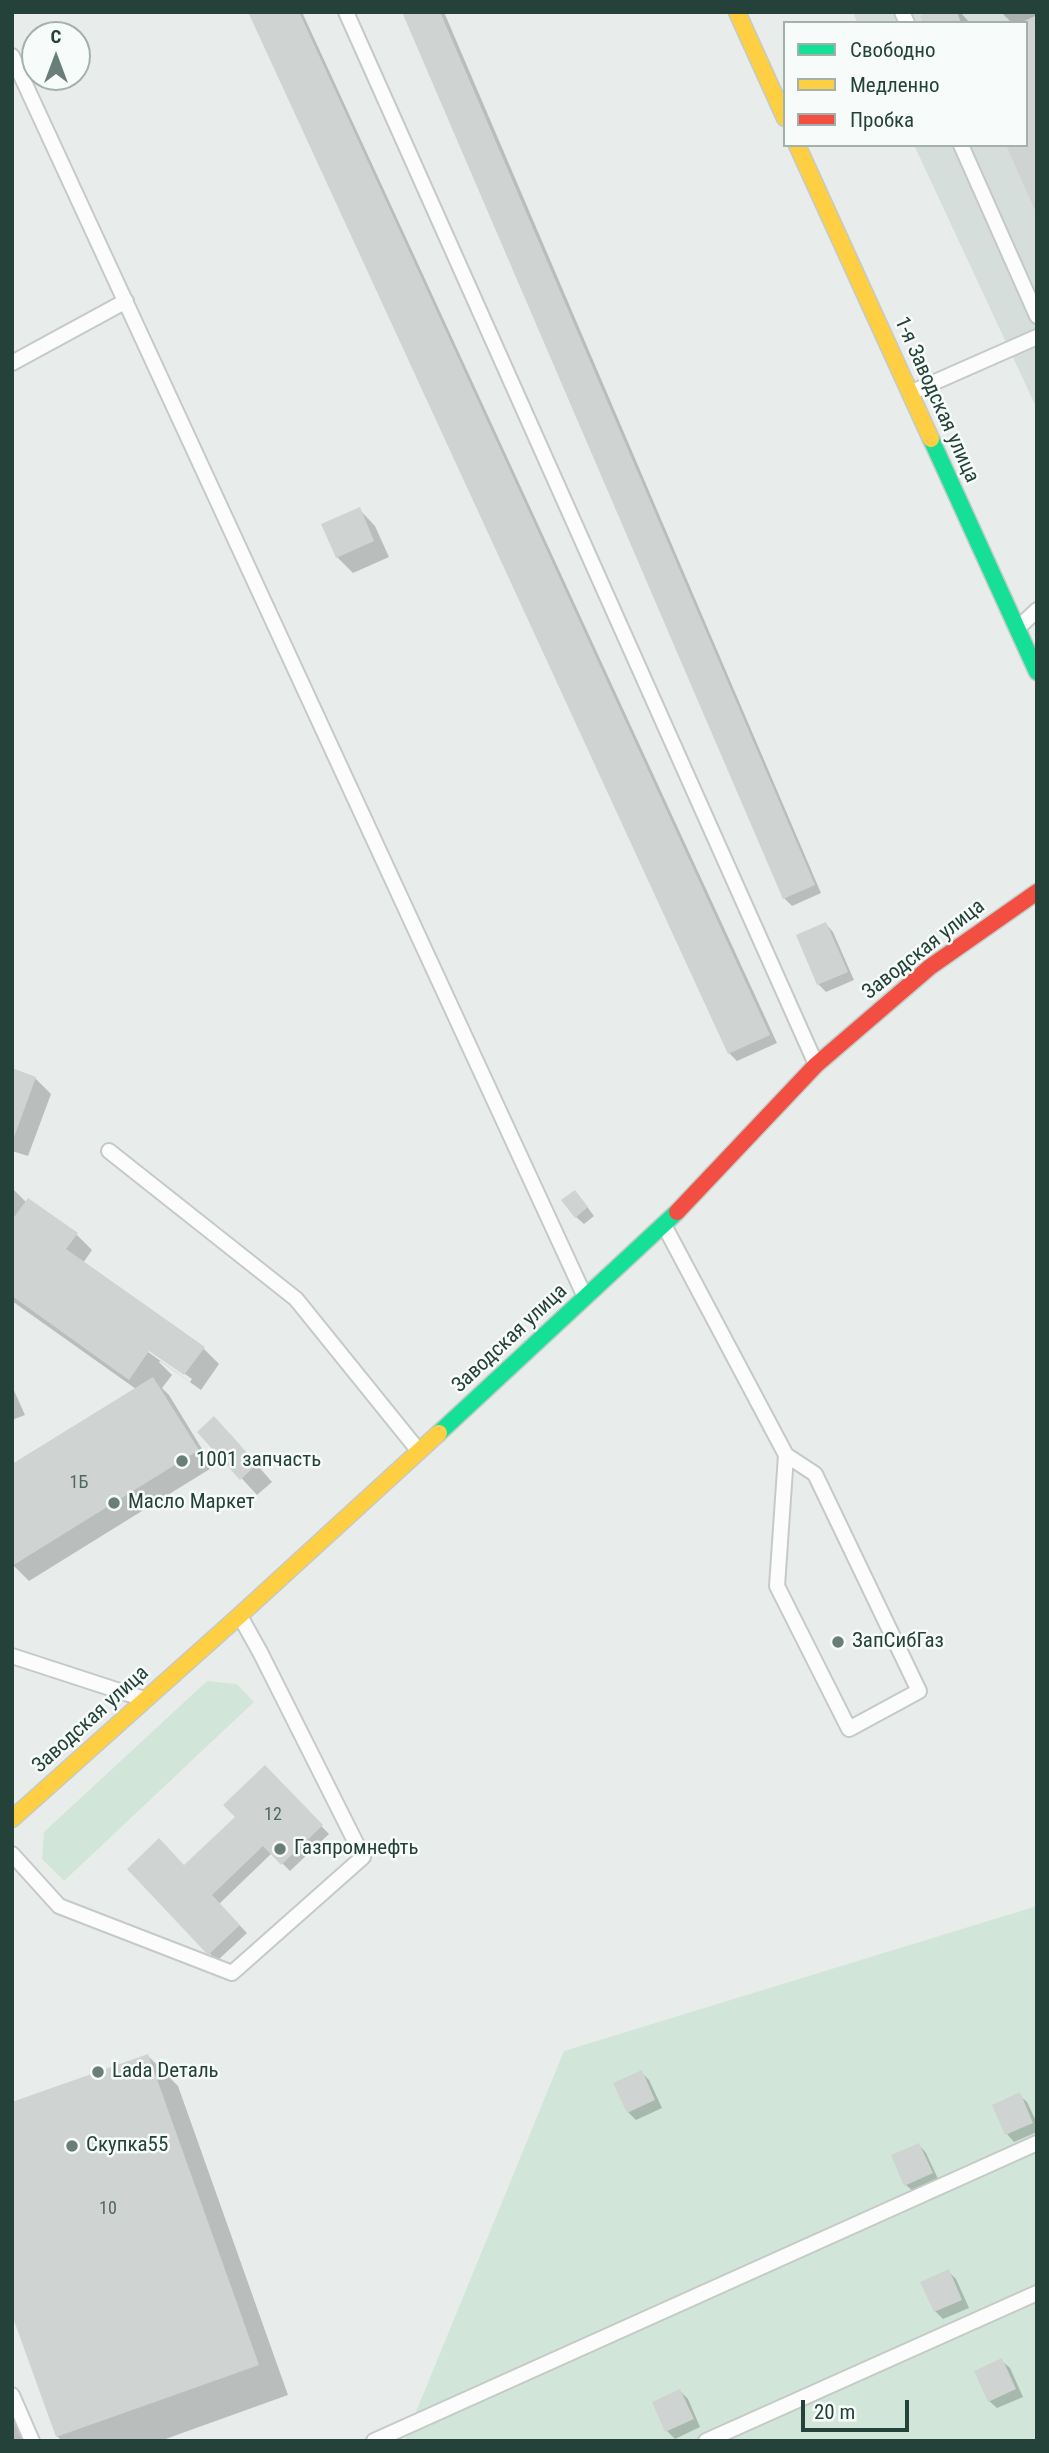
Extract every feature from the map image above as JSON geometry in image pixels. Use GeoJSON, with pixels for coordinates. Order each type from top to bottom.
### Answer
{"type":"FeatureCollection","features":[{"type":"Feature","properties":{"kind":"main road"},"geometry":{"type":"LineString","coordinates":[[737,12],[783,114]]}},
{"type":"Feature","properties":{"kind":"main road","name":"1-я Заводская улица"},"geometry":{"type":"LineString","coordinates":[[798,147],[1037,672]]}},
{"type":"Feature","properties":{"kind":"main road","name":"Заводская улица"},"geometry":{"type":"LineString","coordinates":[[12,1819],[239,1616],[664,1226],[816,1065],[930,967],[1037,892]]}},
{"type":"Feature","properties":{"kind":"lane"},"geometry":{"type":"LineString","coordinates":[[346,12],[816,1065]]}},
{"type":"Feature","properties":{"kind":"lane"},"geometry":{"type":"LineString","coordinates":[[12,56],[586,1298]]}},
{"type":"Feature","properties":{"kind":"lane"},"geometry":{"type":"LineString","coordinates":[[962,147],[1037,317]]}},
{"type":"Feature","properties":{"kind":"lane"},"geometry":{"type":"LineString","coordinates":[[12,363],[125,301]]}},
{"type":"Feature","properties":{"kind":"lane"},"geometry":{"type":"LineString","coordinates":[[910,393],[1037,337]]}},
{"type":"Feature","properties":{"kind":"lane"},"geometry":{"type":"LineString","coordinates":[[1017,629],[1037,610]]}},
{"type":"Feature","properties":{"kind":"lane"},"geometry":{"type":"LineString","coordinates":[[108,1151],[296,1299],[419,1451]]}},
{"type":"Feature","properties":{"kind":"lane"},"geometry":{"type":"LineString","coordinates":[[664,1226],[786,1455],[815,1474],[919,1690],[849,1729],[777,1586],[786,1455]]}},
{"type":"Feature","properties":{"kind":"lane"},"geometry":{"type":"LineString","coordinates":[[12,1854],[60,1906],[232,1973],[363,1857],[260,1652],[239,1616]]}},
{"type":"Feature","properties":{"kind":"lane"},"geometry":{"type":"LineString","coordinates":[[12,1656],[146,1700]]}},
{"type":"Feature","properties":{"kind":"lane"},"geometry":{"type":"LineString","coordinates":[[374,2441],[1037,2143]]}},
{"type":"Feature","properties":{"kind":"lane"},"geometry":{"type":"LineString","coordinates":[[706,2441],[1037,2293]]}},
{"type":"Feature","properties":{"kind":"lane"},"geometry":{"type":"LineString","coordinates":[[12,2395],[32,2441]]}},
{"type":"Feature","properties":{"kind":"shaded area"},"geometry":{"type":"Polygon","coordinates":[[[853,12],[1037,12],[1037,409],[915,147],[1028,147],[1028,21],[856,21],[853,12]]]}},
{"type":"Feature","properties":{"kind":"green space"},"geometry":{"type":"Polygon","coordinates":[[[207,1681],[237,1684],[254,1702],[64,1881],[42,1859],[44,1832],[207,1681]]]}},
{"type":"Feature","properties":{"kind":"green space"},"geometry":{"type":"Polygon","coordinates":[[[1037,1906],[1037,2441],[404,2441],[564,2051],[1037,1906]]]}},
{"type":"Feature","properties":{"kind":"building"},"geometry":{"type":"Polygon","coordinates":[[[248,12],[299,12],[770,1035],[728,1054],[248,12]]]}},
{"type":"Feature","properties":{"kind":"building"},"geometry":{"type":"Polygon","coordinates":[[[402,12],[440,12],[815,885],[783,899],[402,12]]]}},
{"type":"Feature","properties":{"kind":"building"},"geometry":{"type":"Polygon","coordinates":[[[928,12],[957,12],[960,21],[922,21],[920,16],[928,12]]]}},
{"type":"Feature","properties":{"kind":"building"},"geometry":{"type":"Polygon","coordinates":[[[1037,15],[1037,215],[1007,147],[1028,147],[1028,21],[1024,21],[1037,15]]]}},
{"type":"Feature","properties":{"kind":"building"},"geometry":{"type":"Polygon","coordinates":[[[360,507],[374,541],[336,558],[321,524],[360,507]]]}},
{"type":"Feature","properties":{"kind":"building"},"geometry":{"type":"Polygon","coordinates":[[[826,922],[848,972],[817,985],[796,935],[826,922]]]}},
{"type":"Feature","properties":{"kind":"building"},"geometry":{"type":"Polygon","coordinates":[[[12,1068],[36,1077],[13,1140],[12,1140],[12,1068]]]}},
{"type":"Feature","properties":{"kind":"building"},"geometry":{"type":"Polygon","coordinates":[[[575,1190],[588,1207],[575,1218],[561,1200],[575,1190]]]}},
{"type":"Feature","properties":{"kind":"building"},"geometry":{"type":"Polygon","coordinates":[[[28,1198],[78,1233],[66,1249],[205,1347],[184,1375],[149,1351],[129,1380],[12,1296],[12,1220],[28,1198]]]}},
{"type":"Feature","properties":{"kind":"building"},"geometry":{"type":"Polygon","coordinates":[[[153,1377],[199,1450],[12,1566],[12,1464],[153,1377]]]}},
{"type":"Feature","properties":{"kind":"building"},"geometry":{"type":"Polygon","coordinates":[[[214,1416],[257,1464],[240,1480],[197,1432],[214,1416]]]}},
{"type":"Feature","properties":{"kind":"building"},"geometry":{"type":"Polygon","coordinates":[[[265,1765],[323,1825],[281,1865],[263,1846],[212,1895],[240,1925],[208,1955],[127,1869],[159,1838],[184,1865],[235,1817],[223,1805],[265,1765]]]}},
{"type":"Feature","properties":{"kind":"building"},"geometry":{"type":"Polygon","coordinates":[[[148,2054],[259,2365],[56,2437],[12,2315],[12,2102],[148,2054]]]}},
{"type":"Feature","properties":{"kind":"building"},"geometry":{"type":"Polygon","coordinates":[[[642,2070],[655,2100],[627,2113],[613,2083],[642,2070]]]}},
{"type":"Feature","properties":{"kind":"building"},"geometry":{"type":"Polygon","coordinates":[[[1020,2092],[1033,2123],[1005,2135],[992,2105],[1020,2092]]]}},
{"type":"Feature","properties":{"kind":"building"},"geometry":{"type":"Polygon","coordinates":[[[919,2143],[933,2173],[904,2186],[891,2155],[919,2143]]]}},
{"type":"Feature","properties":{"kind":"building"},"geometry":{"type":"Polygon","coordinates":[[[949,2269],[962,2300],[934,2312],[920,2282],[949,2269]]]}},
{"type":"Feature","properties":{"kind":"building"},"geometry":{"type":"Polygon","coordinates":[[[1002,2358],[1016,2389],[988,2402],[974,2371],[1002,2358]]]}},
{"type":"Feature","properties":{"kind":"building"},"geometry":{"type":"Polygon","coordinates":[[[680,2389],[694,2419],[665,2432],[652,2402],[680,2389]]]}},
{"type":"Feature","properties":{"kind":"traffic: fast"},"geometry":{"type":"LineString","coordinates":[[931,439],[1037,672]]}},
{"type":"Feature","properties":{"kind":"traffic: fast"},"geometry":{"type":"LineString","coordinates":[[439,1433],[677,1212]]}},
{"type":"Feature","properties":{"kind":"traffic: slow"},"geometry":{"type":"LineString","coordinates":[[737,12],[783,114]]}},
{"type":"Feature","properties":{"kind":"traffic: slow"},"geometry":{"type":"LineString","coordinates":[[798,147],[931,439]]}},
{"type":"Feature","properties":{"kind":"traffic: slow"},"geometry":{"type":"LineString","coordinates":[[12,1819],[439,1433]]}},
{"type":"Feature","properties":{"kind":"traffic: jam"},"geometry":{"type":"LineString","coordinates":[[677,1212],[816,1065],[930,967],[1037,892]]}},
{"type":"Feature","properties":{"kind":"place","name":"1001 запчасть"},"geometry":{"type":"Point","coordinates":[182,1461]}},
{"type":"Feature","properties":{"kind":"place","name":"Масло Маркет"},"geometry":{"type":"Point","coordinates":[114,1503]}},
{"type":"Feature","properties":{"kind":"place","name":"ЗапСибГаз"},"geometry":{"type":"Point","coordinates":[838,1642]}},
{"type":"Feature","properties":{"kind":"place","name":"Газпромнефть"},"geometry":{"type":"Point","coordinates":[280,1849]}},
{"type":"Feature","properties":{"kind":"place","name":"Lada Dеталь"},"geometry":{"type":"Point","coordinates":[98,2072]}},
{"type":"Feature","properties":{"kind":"place","name":"Скупка55"},"geometry":{"type":"Point","coordinates":[72,2146]}}]}
